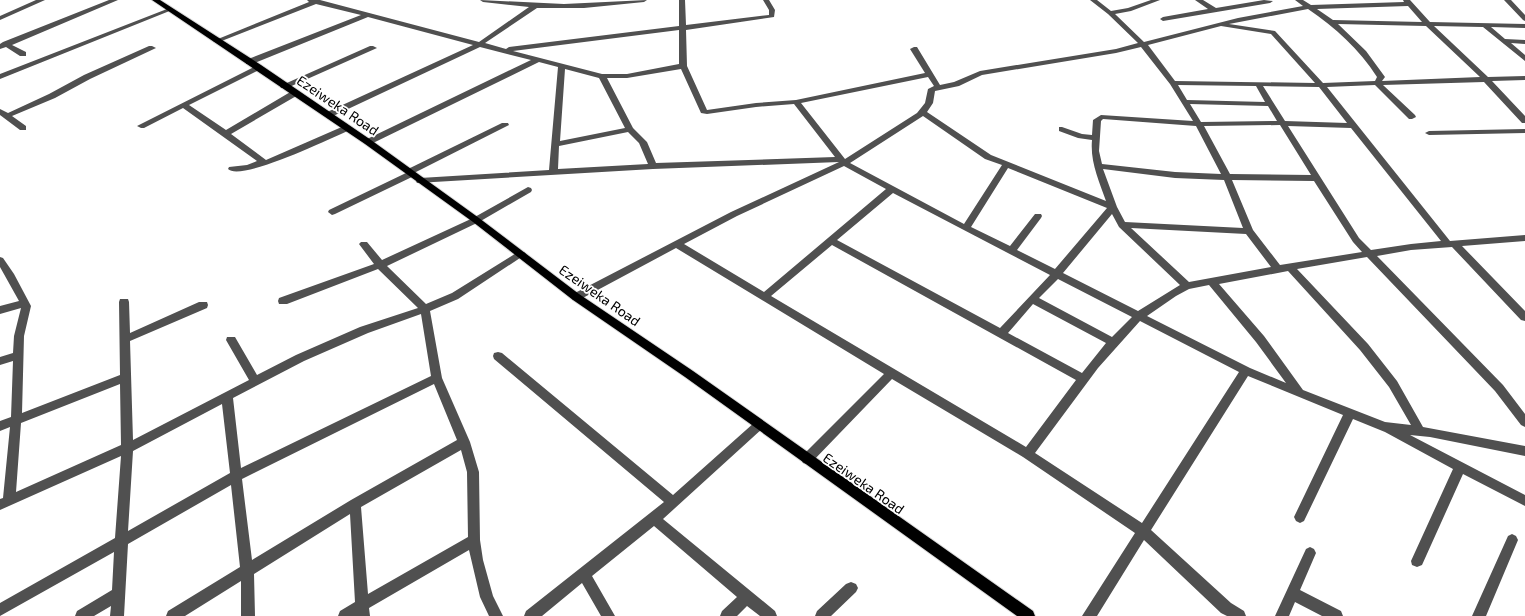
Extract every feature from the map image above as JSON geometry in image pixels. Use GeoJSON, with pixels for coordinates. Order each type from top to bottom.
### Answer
{"type":"FeatureCollection","features":[{"type":"Feature","properties":{"kind":"main road","name":"Ezeiweka Road"},"geometry":{"type":"LineString","coordinates":[[155,0],[258,67],[368,142],[476,220],[576,297],[1028,616]]}},
{"type":"Feature","properties":{"kind":"street"},"geometry":{"type":"LineString","coordinates":[[0,18],[42,0]]}},
{"type":"Feature","properties":{"kind":"street"},"geometry":{"type":"LineString","coordinates":[[3,46],[115,0]]}},
{"type":"Feature","properties":{"kind":"street"},"geometry":{"type":"LineString","coordinates":[[483,0],[534,7],[573,7],[644,0]]}},
{"type":"Feature","properties":{"kind":"street"},"geometry":{"type":"LineString","coordinates":[[682,0],[682,66],[704,111],[712,112],[756,105],[796,102],[929,74]]}},
{"type":"Feature","properties":{"kind":"street"},"geometry":{"type":"LineString","coordinates":[[504,50],[764,18],[772,16],[772,10],[766,0]]}},
{"type":"Feature","properties":{"kind":"street"},"geometry":{"type":"LineString","coordinates":[[1093,0],[1110,13],[1148,50],[1173,83],[1199,124],[1227,177],[1249,232],[1278,269]]}},
{"type":"Feature","properties":{"kind":"street"},"geometry":{"type":"LineString","coordinates":[[1110,13],[1135,8],[1157,0]]}},
{"type":"Feature","properties":{"kind":"street"},"geometry":{"type":"LineString","coordinates":[[1198,0],[1214,10]]}},
{"type":"Feature","properties":{"kind":"street"},"geometry":{"type":"LineString","coordinates":[[1298,0],[1332,22],[1357,45],[1381,76],[1377,84]]}},
{"type":"Feature","properties":{"kind":"street"},"geometry":{"type":"LineString","coordinates":[[1345,0],[1352,6]]}},
{"type":"Feature","properties":{"kind":"street"},"geometry":{"type":"LineString","coordinates":[[1507,0],[1525,19]]}},
{"type":"Feature","properties":{"kind":"street"},"geometry":{"type":"LineString","coordinates":[[217,41],[315,1],[602,76],[627,76],[682,66]]}},
{"type":"Feature","properties":{"kind":"street"},"geometry":{"type":"LineString","coordinates":[[1163,19],[1270,1]]}},
{"type":"Feature","properties":{"kind":"street"},"geometry":{"type":"LineString","coordinates":[[576,297],[734,214],[842,161],[920,115],[928,103],[932,89],[956,84],[980,73],[1116,51],[1238,20],[1310,7],[1407,2],[1487,80],[1525,121]]}},
{"type":"Feature","properties":{"kind":"street"},"geometry":{"type":"LineString","coordinates":[[328,115],[480,44],[534,7]]}},
{"type":"Feature","properties":{"kind":"street"},"geometry":{"type":"LineString","coordinates":[[0,77],[170,10]]}},
{"type":"Feature","properties":{"kind":"street"},"geometry":{"type":"LineString","coordinates":[[249,62],[368,15]]}},
{"type":"Feature","properties":{"kind":"street"},"geometry":{"type":"LineString","coordinates":[[1332,22],[1525,26]]}},
{"type":"Feature","properties":{"kind":"street"},"geometry":{"type":"LineString","coordinates":[[1483,24],[1525,59]]}},
{"type":"Feature","properties":{"kind":"street"},"geometry":{"type":"LineString","coordinates":[[1221,25],[1273,32],[1321,85],[1451,244],[1525,317]]}},
{"type":"Feature","properties":{"kind":"street"},"geometry":{"type":"LineString","coordinates":[[1504,41],[1525,42]]}},
{"type":"Feature","properties":{"kind":"street"},"geometry":{"type":"LineString","coordinates":[[3,46],[24,54]]}},
{"type":"Feature","properties":{"kind":"street"},"geometry":{"type":"LineString","coordinates":[[7,116],[152,48]]}},
{"type":"Feature","properties":{"kind":"street"},"geometry":{"type":"LineString","coordinates":[[284,86],[373,48]]}},
{"type":"Feature","properties":{"kind":"street"},"geometry":{"type":"LineString","coordinates":[[914,49],[938,88]]}},
{"type":"Feature","properties":{"kind":"street"},"geometry":{"type":"LineString","coordinates":[[368,142],[539,59]]}},
{"type":"Feature","properties":{"kind":"street"},"geometry":{"type":"LineString","coordinates":[[553,173],[562,65]]}},
{"type":"Feature","properties":{"kind":"street"},"geometry":{"type":"LineString","coordinates":[[141,126],[258,67]]}},
{"type":"Feature","properties":{"kind":"street"},"geometry":{"type":"LineString","coordinates":[[602,76],[630,129],[643,142],[654,166]]}},
{"type":"Feature","properties":{"kind":"street"},"geometry":{"type":"LineString","coordinates":[[1173,83],[1321,85],[1525,78]]}},
{"type":"Feature","properties":{"kind":"street"},"geometry":{"type":"LineString","coordinates":[[1258,84],[1356,240],[1499,388],[1525,422]]}},
{"type":"Feature","properties":{"kind":"street"},"geometry":{"type":"LineString","coordinates":[[1377,84],[1412,117]]}},
{"type":"Feature","properties":{"kind":"street"},"geometry":{"type":"LineString","coordinates":[[226,134],[295,93]]}},
{"type":"Feature","properties":{"kind":"street"},"geometry":{"type":"LineString","coordinates":[[796,102],[842,161],[892,189],[1246,371],[1384,427],[1525,501]]}},
{"type":"Feature","properties":{"kind":"street"},"geometry":{"type":"LineString","coordinates":[[1185,102],[1270,104]]}},
{"type":"Feature","properties":{"kind":"street"},"geometry":{"type":"LineString","coordinates":[[184,104],[263,162]]}},
{"type":"Feature","properties":{"kind":"street"},"geometry":{"type":"LineString","coordinates":[[0,110],[23,128]]}},
{"type":"Feature","properties":{"kind":"street"},"geometry":{"type":"LineString","coordinates":[[922,112],[988,157],[1113,207]]}},
{"type":"Feature","properties":{"kind":"street"},"geometry":{"type":"LineString","coordinates":[[1187,286],[1122,225],[1113,207],[1098,166],[1095,151],[1097,120],[1102,117],[1199,124],[1283,123],[1354,126]]}},
{"type":"Feature","properties":{"kind":"street"},"geometry":{"type":"LineString","coordinates":[[332,212],[506,125]]}},
{"type":"Feature","properties":{"kind":"street"},"geometry":{"type":"LineString","coordinates":[[232,169],[248,168],[263,162],[268,162],[347,128]]}},
{"type":"Feature","properties":{"kind":"street"},"geometry":{"type":"LineString","coordinates":[[555,144],[630,129]]}},
{"type":"Feature","properties":{"kind":"street"},"geometry":{"type":"LineString","coordinates":[[1062,129],[1081,136],[1096,138]]}},
{"type":"Feature","properties":{"kind":"street"},"geometry":{"type":"LineString","coordinates":[[1429,133],[1525,131]]}},
{"type":"Feature","properties":{"kind":"street"},"geometry":{"type":"LineString","coordinates":[[420,181],[654,166],[842,161]]}},
{"type":"Feature","properties":{"kind":"street"},"geometry":{"type":"LineString","coordinates":[[966,228],[1006,165]]}},
{"type":"Feature","properties":{"kind":"street"},"geometry":{"type":"LineString","coordinates":[[1098,166],[1175,175],[1317,178]]}},
{"type":"Feature","properties":{"kind":"street"},"geometry":{"type":"LineString","coordinates":[[764,297],[892,189]]}},
{"type":"Feature","properties":{"kind":"street"},"geometry":{"type":"LineString","coordinates":[[283,301],[380,265],[476,220],[528,190]]}},
{"type":"Feature","properties":{"kind":"street"},"geometry":{"type":"LineString","coordinates":[[1001,334],[1032,299],[1057,274],[1113,207]]}},
{"type":"Feature","properties":{"kind":"street"},"geometry":{"type":"LineString","coordinates":[[1011,251],[1038,216]]}},
{"type":"Feature","properties":{"kind":"street"},"geometry":{"type":"LineString","coordinates":[[1122,225],[1249,232]]}},
{"type":"Feature","properties":{"kind":"street"},"geometry":{"type":"LineString","coordinates":[[1027,454],[1113,342],[1139,316],[1173,293],[1187,286],[1289,266],[1411,247],[1525,238]]}},
{"type":"Feature","properties":{"kind":"street"},"geometry":{"type":"LineString","coordinates":[[830,240],[1084,379]]}},
{"type":"Feature","properties":{"kind":"street"},"geometry":{"type":"LineString","coordinates":[[364,244],[380,265],[425,309],[436,378],[464,442],[473,472],[474,540],[477,560],[487,597],[496,616]]}},
{"type":"Feature","properties":{"kind":"street"},"geometry":{"type":"LineString","coordinates":[[676,244],[890,374],[1027,454],[1143,531],[1226,608],[1239,616]]}},
{"type":"Feature","properties":{"kind":"street"},"geometry":{"type":"LineString","coordinates":[[5,503],[127,448],[300,358],[364,330],[425,309],[454,296],[521,254]]}},
{"type":"Feature","properties":{"kind":"street"},"geometry":{"type":"LineString","coordinates":[[0,260],[26,306],[19,336],[16,420],[5,503]]}},
{"type":"Feature","properties":{"kind":"street"},"geometry":{"type":"LineString","coordinates":[[1289,266],[1364,348],[1393,384],[1420,431]]}},
{"type":"Feature","properties":{"kind":"street"},"geometry":{"type":"LineString","coordinates":[[1212,281],[1260,339],[1299,392]]}},
{"type":"Feature","properties":{"kind":"street"},"geometry":{"type":"LineString","coordinates":[[1032,299],[1113,342]]}},
{"type":"Feature","properties":{"kind":"street"},"geometry":{"type":"LineString","coordinates":[[0,310],[25,302]]}},
{"type":"Feature","properties":{"kind":"street"},"geometry":{"type":"LineString","coordinates":[[117,616],[120,542],[127,448],[124,302]]}},
{"type":"Feature","properties":{"kind":"street"},"geometry":{"type":"LineString","coordinates":[[125,339],[202,305]]}},
{"type":"Feature","properties":{"kind":"street"},"geometry":{"type":"LineString","coordinates":[[231,340],[255,381]]}},
{"type":"Feature","properties":{"kind":"street"},"geometry":{"type":"LineString","coordinates":[[0,361],[18,355]]}},
{"type":"Feature","properties":{"kind":"street"},"geometry":{"type":"LineString","coordinates":[[498,356],[673,502]]}},
{"type":"Feature","properties":{"kind":"street"},"geometry":{"type":"LineString","coordinates":[[1089,616],[1246,371]]}},
{"type":"Feature","properties":{"kind":"street"},"geometry":{"type":"LineString","coordinates":[[807,459],[890,374]]}},
{"type":"Feature","properties":{"kind":"street"},"geometry":{"type":"LineString","coordinates":[[0,426],[126,378]]}},
{"type":"Feature","properties":{"kind":"street"},"geometry":{"type":"LineString","coordinates":[[0,610],[236,476],[436,378]]}},
{"type":"Feature","properties":{"kind":"street"},"geometry":{"type":"LineString","coordinates":[[227,396],[247,570],[248,616]]}},
{"type":"Feature","properties":{"kind":"street"},"geometry":{"type":"LineString","coordinates":[[1300,517],[1350,413]]}},
{"type":"Feature","properties":{"kind":"street"},"geometry":{"type":"LineString","coordinates":[[531,616],[654,519],[759,425]]}},
{"type":"Feature","properties":{"kind":"street"},"geometry":{"type":"LineString","coordinates":[[1384,427],[1420,431],[1525,451]]}},
{"type":"Feature","properties":{"kind":"street"},"geometry":{"type":"LineString","coordinates":[[172,616],[355,504],[464,442]]}},
{"type":"Feature","properties":{"kind":"street"},"geometry":{"type":"LineString","coordinates":[[1416,561],[1460,467]]}},
{"type":"Feature","properties":{"kind":"street"},"geometry":{"type":"LineString","coordinates":[[355,504],[362,610]]}},
{"type":"Feature","properties":{"kind":"street"},"geometry":{"type":"LineString","coordinates":[[654,519],[770,616]]}},
{"type":"Feature","properties":{"kind":"street"},"geometry":{"type":"LineString","coordinates":[[345,616],[362,610],[474,540]]}},
{"type":"Feature","properties":{"kind":"street"},"geometry":{"type":"LineString","coordinates":[[1479,616],[1512,540]]}},
{"type":"Feature","properties":{"kind":"street"},"geometry":{"type":"LineString","coordinates":[[1282,616],[1310,552]]}},
{"type":"Feature","properties":{"kind":"street"},"geometry":{"type":"LineString","coordinates":[[584,574],[608,616]]}},
{"type":"Feature","properties":{"kind":"street"},"geometry":{"type":"LineString","coordinates":[[822,616],[852,588]]}},
{"type":"Feature","properties":{"kind":"street"},"geometry":{"type":"LineString","coordinates":[[1292,593],[1336,616]]}},
{"type":"Feature","properties":{"kind":"street"},"geometry":{"type":"LineString","coordinates":[[82,616],[118,594]]}},
{"type":"Feature","properties":{"kind":"street"},"geometry":{"type":"LineString","coordinates":[[727,616],[747,597]]}}]}
